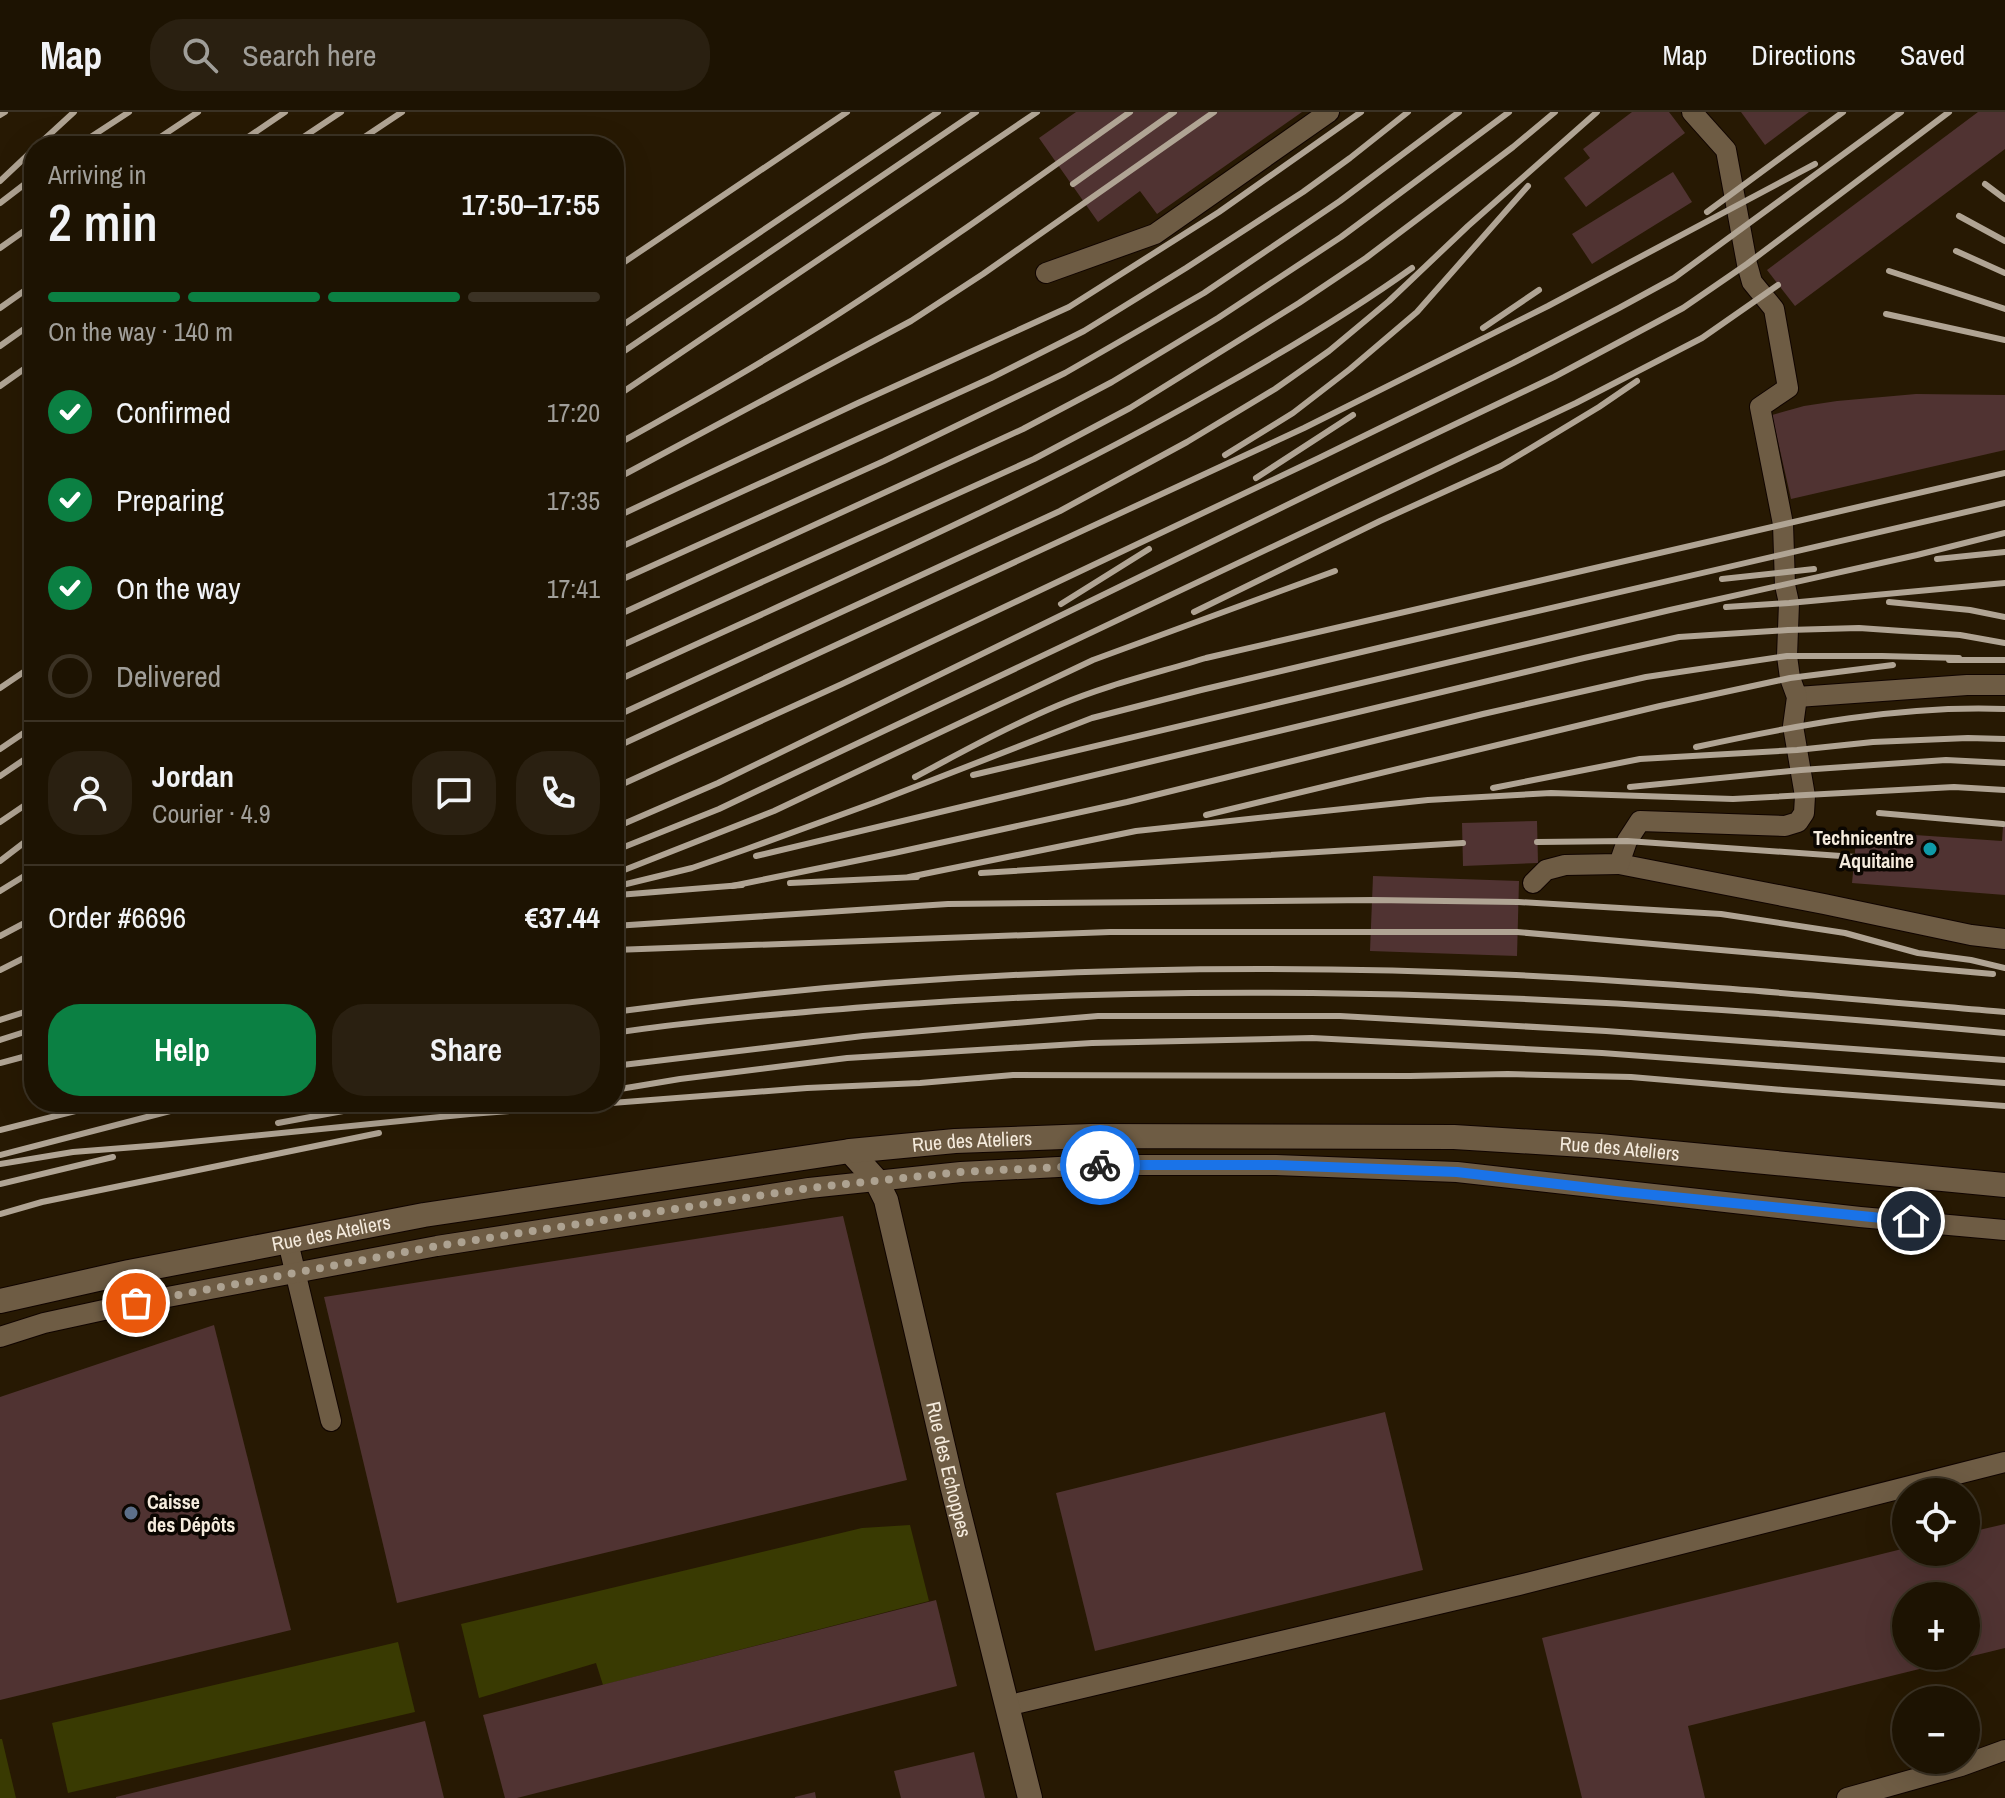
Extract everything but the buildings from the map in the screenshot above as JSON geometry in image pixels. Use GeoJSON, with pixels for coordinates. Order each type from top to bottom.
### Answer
{"type":"FeatureCollection","features":[{"type":"Feature","properties":{"kind":"street","name":"Rue des Ateliers"},"geometry":{"type":"LineString","coordinates":[[0,1301],[129,1272],[424,1215],[850,1151],[955,1141],[1091,1136],[1454,1137],[1599,1146],[2005,1185]]}},
{"type":"Feature","properties":{"kind":"street","name":"Rue des Echoppes"},"geometry":{"type":"LineString","coordinates":[[850,1151],[876,1180],[886,1200],[950,1478],[1030,1798]]}},
{"type":"Feature","properties":{"kind":"lane"},"geometry":{"type":"LineString","coordinates":[[1046,273],[1155,234],[1329,112]]}},
{"type":"Feature","properties":{"kind":"lane"},"geometry":{"type":"LineString","coordinates":[[1619,864],[1627,841],[1640,821],[1785,826],[1798,822],[1804,813],[1805,796],[1793,726],[1797,697],[1787,656],[1789,603],[1785,585],[1783,524],[1760,407],[1788,388],[1774,309],[1752,282],[1726,150],[1692,112]]}},
{"type":"Feature","properties":{"kind":"lane"},"geometry":{"type":"LineString","coordinates":[[1797,697],[2005,685]]}},
{"type":"Feature","properties":{"kind":"lane"},"geometry":{"type":"LineString","coordinates":[[1533,883],[1546,870],[1565,865],[1619,864],[1971,935],[2005,939]]}},
{"type":"Feature","properties":{"kind":"lane"},"geometry":{"type":"LineString","coordinates":[[0,1337],[44,1323],[136,1303],[437,1246],[809,1188],[961,1172],[1096,1165],[1276,1165],[1457,1172],[2005,1230]]}},
{"type":"Feature","properties":{"kind":"lane"},"geometry":{"type":"LineString","coordinates":[[288,1242],[331,1421]]}},
{"type":"Feature","properties":{"kind":"lane"},"geometry":{"type":"LineString","coordinates":[[1006,1706],[1519,1585],[2005,1462]]}},
{"type":"Feature","properties":{"kind":"lane"},"geometry":{"type":"LineString","coordinates":[[1847,1798],[1961,1766],[2005,1750]]}},
{"type":"Feature","properties":{"kind":"shaded area"},"geometry":{"type":"Polygon","coordinates":[[[910,1525],[929,1601],[603,1685],[596,1663],[479,1698],[461,1624],[862,1528],[910,1525]]]}},
{"type":"Feature","properties":{"kind":"shaded area"},"geometry":{"type":"Polygon","coordinates":[[[398,1642],[415,1712],[68,1793],[52,1723],[398,1642]]]}},
{"type":"Feature","properties":{"kind":"shaded area"},"geometry":{"type":"Polygon","coordinates":[[[2,1739],[16,1798],[0,1798],[2,1739]]]}},
{"type":"Feature","properties":{"kind":"railway"},"geometry":{"type":"LineString","coordinates":[[0,115],[5,112]]}},
{"type":"Feature","properties":{"kind":"railway"},"geometry":{"type":"LineString","coordinates":[[48,136],[74,112]]}},
{"type":"Feature","properties":{"kind":"railway"},"geometry":{"type":"LineString","coordinates":[[92,136],[129,112]]}},
{"type":"Feature","properties":{"kind":"railway"},"geometry":{"type":"LineString","coordinates":[[162,136],[198,112]]}},
{"type":"Feature","properties":{"kind":"railway"},"geometry":{"type":"LineString","coordinates":[[250,136],[285,112]]}},
{"type":"Feature","properties":{"kind":"railway"},"geometry":{"type":"LineString","coordinates":[[305,136],[341,112]]}},
{"type":"Feature","properties":{"kind":"railway"},"geometry":{"type":"LineString","coordinates":[[366,136],[402,112]]}},
{"type":"Feature","properties":{"kind":"railway"},"geometry":{"type":"LineString","coordinates":[[624,262],[847,112]]}},
{"type":"Feature","properties":{"kind":"railway"},"geometry":{"type":"LineString","coordinates":[[624,324],[938,112]]}},
{"type":"Feature","properties":{"kind":"railway"},"geometry":{"type":"LineString","coordinates":[[624,351],[976,112]]}},
{"type":"Feature","properties":{"kind":"railway"},"geometry":{"type":"LineString","coordinates":[[624,391],[1037,112]]}},
{"type":"Feature","properties":{"kind":"railway"},"geometry":{"type":"LineString","coordinates":[[624,440],[728,382],[840,313],[1130,112]]}},
{"type":"Feature","properties":{"kind":"railway"},"geometry":{"type":"LineString","coordinates":[[1073,184],[1174,112]]}},
{"type":"Feature","properties":{"kind":"railway"},"geometry":{"type":"LineString","coordinates":[[624,475],[911,321],[1214,112]]}},
{"type":"Feature","properties":{"kind":"railway"},"geometry":{"type":"LineString","coordinates":[[624,513],[1069,307],[1219,212],[1361,112]]}},
{"type":"Feature","properties":{"kind":"railway"},"geometry":{"type":"LineString","coordinates":[[624,545],[991,378],[1084,331],[1303,192],[1408,112]]}},
{"type":"Feature","properties":{"kind":"railway"},"geometry":{"type":"LineString","coordinates":[[624,578],[884,461],[1065,373],[1204,293],[1340,201],[1459,112]]}},
{"type":"Feature","properties":{"kind":"railway"},"geometry":{"type":"LineString","coordinates":[[624,612],[1023,429],[1112,382],[1218,318],[1341,237],[1509,112]]}},
{"type":"Feature","properties":{"kind":"railway"},"geometry":{"type":"LineString","coordinates":[[624,644],[1034,459],[1130,408],[1366,258],[1555,112]]}},
{"type":"Feature","properties":{"kind":"railway"},"geometry":{"type":"LineString","coordinates":[[624,712],[1060,511],[1187,442],[1275,389],[1329,351],[1389,301],[1597,112]]}},
{"type":"Feature","properties":{"kind":"railway"},"geometry":{"type":"LineString","coordinates":[[1707,212],[1843,112]]}},
{"type":"Feature","properties":{"kind":"railway"},"geometry":{"type":"LineString","coordinates":[[624,783],[1319,458],[1619,308],[1674,278],[1901,112]]}},
{"type":"Feature","properties":{"kind":"railway"},"geometry":{"type":"LineString","coordinates":[[624,824],[718,783],[1554,377],[1683,308],[1747,264],[1949,112]]}},
{"type":"Feature","properties":{"kind":"railway"},"geometry":{"type":"LineString","coordinates":[[0,181],[24,158]]}},
{"type":"Feature","properties":{"kind":"railway"},"geometry":{"type":"LineString","coordinates":[[624,743],[1304,428],[1548,306],[1815,164]]}},
{"type":"Feature","properties":{"kind":"railway"},"geometry":{"type":"LineString","coordinates":[[1985,184],[2005,199]]}},
{"type":"Feature","properties":{"kind":"railway"},"geometry":{"type":"LineString","coordinates":[[0,203],[24,185]]}},
{"type":"Feature","properties":{"kind":"railway"},"geometry":{"type":"LineString","coordinates":[[1225,455],[1293,413],[1417,312],[1528,186]]}},
{"type":"Feature","properties":{"kind":"railway"},"geometry":{"type":"LineString","coordinates":[[1959,216],[2005,241]]}},
{"type":"Feature","properties":{"kind":"railway"},"geometry":{"type":"LineString","coordinates":[[0,248],[24,231]]}},
{"type":"Feature","properties":{"kind":"railway"},"geometry":{"type":"LineString","coordinates":[[1956,251],[2005,273]]}},
{"type":"Feature","properties":{"kind":"railway"},"geometry":{"type":"LineString","coordinates":[[624,677],[1066,470],[1263,363],[1412,268]]}},
{"type":"Feature","properties":{"kind":"railway"},"geometry":{"type":"LineString","coordinates":[[1889,271],[2005,309]]}},
{"type":"Feature","properties":{"kind":"railway"},"geometry":{"type":"LineString","coordinates":[[624,847],[719,809],[1576,403],[1702,338],[1778,285]]}},
{"type":"Feature","properties":{"kind":"railway"},"geometry":{"type":"LineString","coordinates":[[1483,328],[1539,290]]}},
{"type":"Feature","properties":{"kind":"railway"},"geometry":{"type":"LineString","coordinates":[[0,308],[24,291]]}},
{"type":"Feature","properties":{"kind":"railway"},"geometry":{"type":"LineString","coordinates":[[1886,314],[2005,340]]}},
{"type":"Feature","properties":{"kind":"railway"},"geometry":{"type":"LineString","coordinates":[[0,346],[24,329]]}},
{"type":"Feature","properties":{"kind":"railway"},"geometry":{"type":"LineString","coordinates":[[0,386],[24,369]]}},
{"type":"Feature","properties":{"kind":"railway"},"geometry":{"type":"LineString","coordinates":[[1194,612],[1501,466],[1637,381]]}},
{"type":"Feature","properties":{"kind":"railway"},"geometry":{"type":"LineString","coordinates":[[1256,478],[1353,415]]}},
{"type":"Feature","properties":{"kind":"railway"},"geometry":{"type":"LineString","coordinates":[[915,777],[1059,705],[1113,685],[1206,658],[2005,473]]}},
{"type":"Feature","properties":{"kind":"railway"},"geometry":{"type":"LineString","coordinates":[[624,885],[692,868],[744,850],[1092,718],[1391,645],[2005,503]]}},
{"type":"Feature","properties":{"kind":"railway"},"geometry":{"type":"LineString","coordinates":[[973,775],[2005,533]]}},
{"type":"Feature","properties":{"kind":"railway"},"geometry":{"type":"LineString","coordinates":[[1061,604],[1149,549]]}},
{"type":"Feature","properties":{"kind":"railway"},"geometry":{"type":"LineString","coordinates":[[1937,559],[2005,552]]}},
{"type":"Feature","properties":{"kind":"railway"},"geometry":{"type":"LineString","coordinates":[[1722,579],[1814,569]]}},
{"type":"Feature","properties":{"kind":"railway"},"geometry":{"type":"LineString","coordinates":[[624,870],[774,811],[1093,660],[1335,571]]}},
{"type":"Feature","properties":{"kind":"railway"},"geometry":{"type":"LineString","coordinates":[[1726,607],[2005,583]]}},
{"type":"Feature","properties":{"kind":"railway"},"geometry":{"type":"LineString","coordinates":[[1889,602],[1970,610],[2005,617]]}},
{"type":"Feature","properties":{"kind":"railway"},"geometry":{"type":"LineString","coordinates":[[756,856],[1679,637],[1859,628],[1960,635],[2005,643]]}},
{"type":"Feature","properties":{"kind":"railway"},"geometry":{"type":"LineString","coordinates":[[732,886],[1127,802],[1646,677],[1787,656],[1959,658]]}},
{"type":"Feature","properties":{"kind":"railway"},"geometry":{"type":"LineString","coordinates":[[1949,660],[2005,660]]}},
{"type":"Feature","properties":{"kind":"railway"},"geometry":{"type":"LineString","coordinates":[[1206,815],[1660,706],[1790,678],[1893,665]]}},
{"type":"Feature","properties":{"kind":"railway"},"geometry":{"type":"LineString","coordinates":[[0,688],[24,672]]}},
{"type":"Feature","properties":{"kind":"railway"},"geometry":{"type":"LineString","coordinates":[[1696,747],[1811,724],[1888,713],[2005,709]]}},
{"type":"Feature","properties":{"kind":"railway"},"geometry":{"type":"LineString","coordinates":[[0,749],[24,733]]}},
{"type":"Feature","properties":{"kind":"railway"},"geometry":{"type":"LineString","coordinates":[[1493,788],[1640,759],[1797,750],[1873,742],[2005,739]]}},
{"type":"Feature","properties":{"kind":"railway"},"geometry":{"type":"LineString","coordinates":[[0,776],[24,760]]}},
{"type":"Feature","properties":{"kind":"railway"},"geometry":{"type":"LineString","coordinates":[[1630,787],[1946,760],[2005,763]]}},
{"type":"Feature","properties":{"kind":"railway"},"geometry":{"type":"LineString","coordinates":[[909,877],[1136,831],[1428,800],[1551,793],[1733,799],[1954,787],[2005,790]]}},
{"type":"Feature","properties":{"kind":"railway"},"geometry":{"type":"LineString","coordinates":[[0,822],[24,806]]}},
{"type":"Feature","properties":{"kind":"railway"},"geometry":{"type":"LineString","coordinates":[[1879,813],[2003,824]]}},
{"type":"Feature","properties":{"kind":"railway"},"geometry":{"type":"LineString","coordinates":[[1537,842],[1627,841],[1855,857]]}},
{"type":"Feature","properties":{"kind":"railway"},"geometry":{"type":"LineString","coordinates":[[0,861],[24,843]]}},
{"type":"Feature","properties":{"kind":"railway"},"geometry":{"type":"LineString","coordinates":[[981,873],[1463,843]]}},
{"type":"Feature","properties":{"kind":"railway"},"geometry":{"type":"LineString","coordinates":[[0,891],[24,876]]}},
{"type":"Feature","properties":{"kind":"railway"},"geometry":{"type":"LineString","coordinates":[[790,883],[917,877]]}},
{"type":"Feature","properties":{"kind":"railway"},"geometry":{"type":"LineString","coordinates":[[624,895],[742,885]]}},
{"type":"Feature","properties":{"kind":"railway"},"geometry":{"type":"LineString","coordinates":[[624,925],[948,904],[1373,900],[1518,902],[1721,914],[1845,933],[1918,953],[2005,968]]}},
{"type":"Feature","properties":{"kind":"railway"},"geometry":{"type":"LineString","coordinates":[[0,936],[24,923]]}},
{"type":"Feature","properties":{"kind":"railway"},"geometry":{"type":"LineString","coordinates":[[624,950],[1110,932],[1517,932],[1993,974]]}},
{"type":"Feature","properties":{"kind":"railway"},"geometry":{"type":"LineString","coordinates":[[0,970],[24,958]]}},
{"type":"Feature","properties":{"kind":"railway"},"geometry":{"type":"LineString","coordinates":[[624,1011],[838,987],[951,979],[1064,973],[1290,969],[1577,978],[2005,1012]]}},
{"type":"Feature","properties":{"kind":"railway"},"geometry":{"type":"LineString","coordinates":[[624,1032],[879,1006],[1161,993],[1301,993],[1442,996],[1724,1010],[2005,1033]]}},
{"type":"Feature","properties":{"kind":"railway"},"geometry":{"type":"LineString","coordinates":[[0,1020],[24,1012]]}},
{"type":"Feature","properties":{"kind":"railway"},"geometry":{"type":"LineString","coordinates":[[624,1065],[863,1036],[1098,1016],[1340,1016],[1606,1031],[2005,1060]]}},
{"type":"Feature","properties":{"kind":"railway"},"geometry":{"type":"LineString","coordinates":[[0,1040],[24,1032]]}},
{"type":"Feature","properties":{"kind":"railway"},"geometry":{"type":"LineString","coordinates":[[624,1088],[847,1058],[1092,1043],[1312,1038],[1602,1053],[2005,1083]]}},
{"type":"Feature","properties":{"kind":"railway"},"geometry":{"type":"LineString","coordinates":[[0,1063],[24,1057]]}},
{"type":"Feature","properties":{"kind":"railway"},"geometry":{"type":"LineString","coordinates":[[624,1102],[1013,1075],[1508,1074],[1631,1077],[2005,1106]]}},
{"type":"Feature","properties":{"kind":"railway"},"geometry":{"type":"LineString","coordinates":[[0,1130],[71,1112]]}},
{"type":"Feature","properties":{"kind":"railway"},"geometry":{"type":"LineString","coordinates":[[0,1155],[166,1112]]}},
{"type":"Feature","properties":{"kind":"railway"},"geometry":{"type":"LineString","coordinates":[[278,1123],[338,1112]]}},
{"type":"Feature","properties":{"kind":"railway"},"geometry":{"type":"LineString","coordinates":[[0,1164],[73,1152],[496,1112]]}},
{"type":"Feature","properties":{"kind":"railway"},"geometry":{"type":"LineString","coordinates":[[0,1214],[42,1202],[379,1133]]}},
{"type":"Feature","properties":{"kind":"railway"},"geometry":{"type":"LineString","coordinates":[[0,1184],[113,1157]]}},
{"type":"Feature","properties":{"kind":"way so far"},"geometry":{"type":"LineString","coordinates":[[136,1303],[437,1246],[809,1188],[961,1172],[1100,1165]]}},
{"type":"Feature","properties":{"kind":"place","name":"Technicentre Aquitaine"},"geometry":{"type":"Point","coordinates":[1930,849]}},
{"type":"Feature","properties":{"kind":"place","name":"Caisse des Dépôts"},"geometry":{"type":"Point","coordinates":[131,1513]}},
{"type":"Feature","properties":{"kind":"route"},"geometry":{"type":"LineString","coordinates":[[1100,1165],[1276,1165],[1457,1172],[1911,1221]]}}]}
